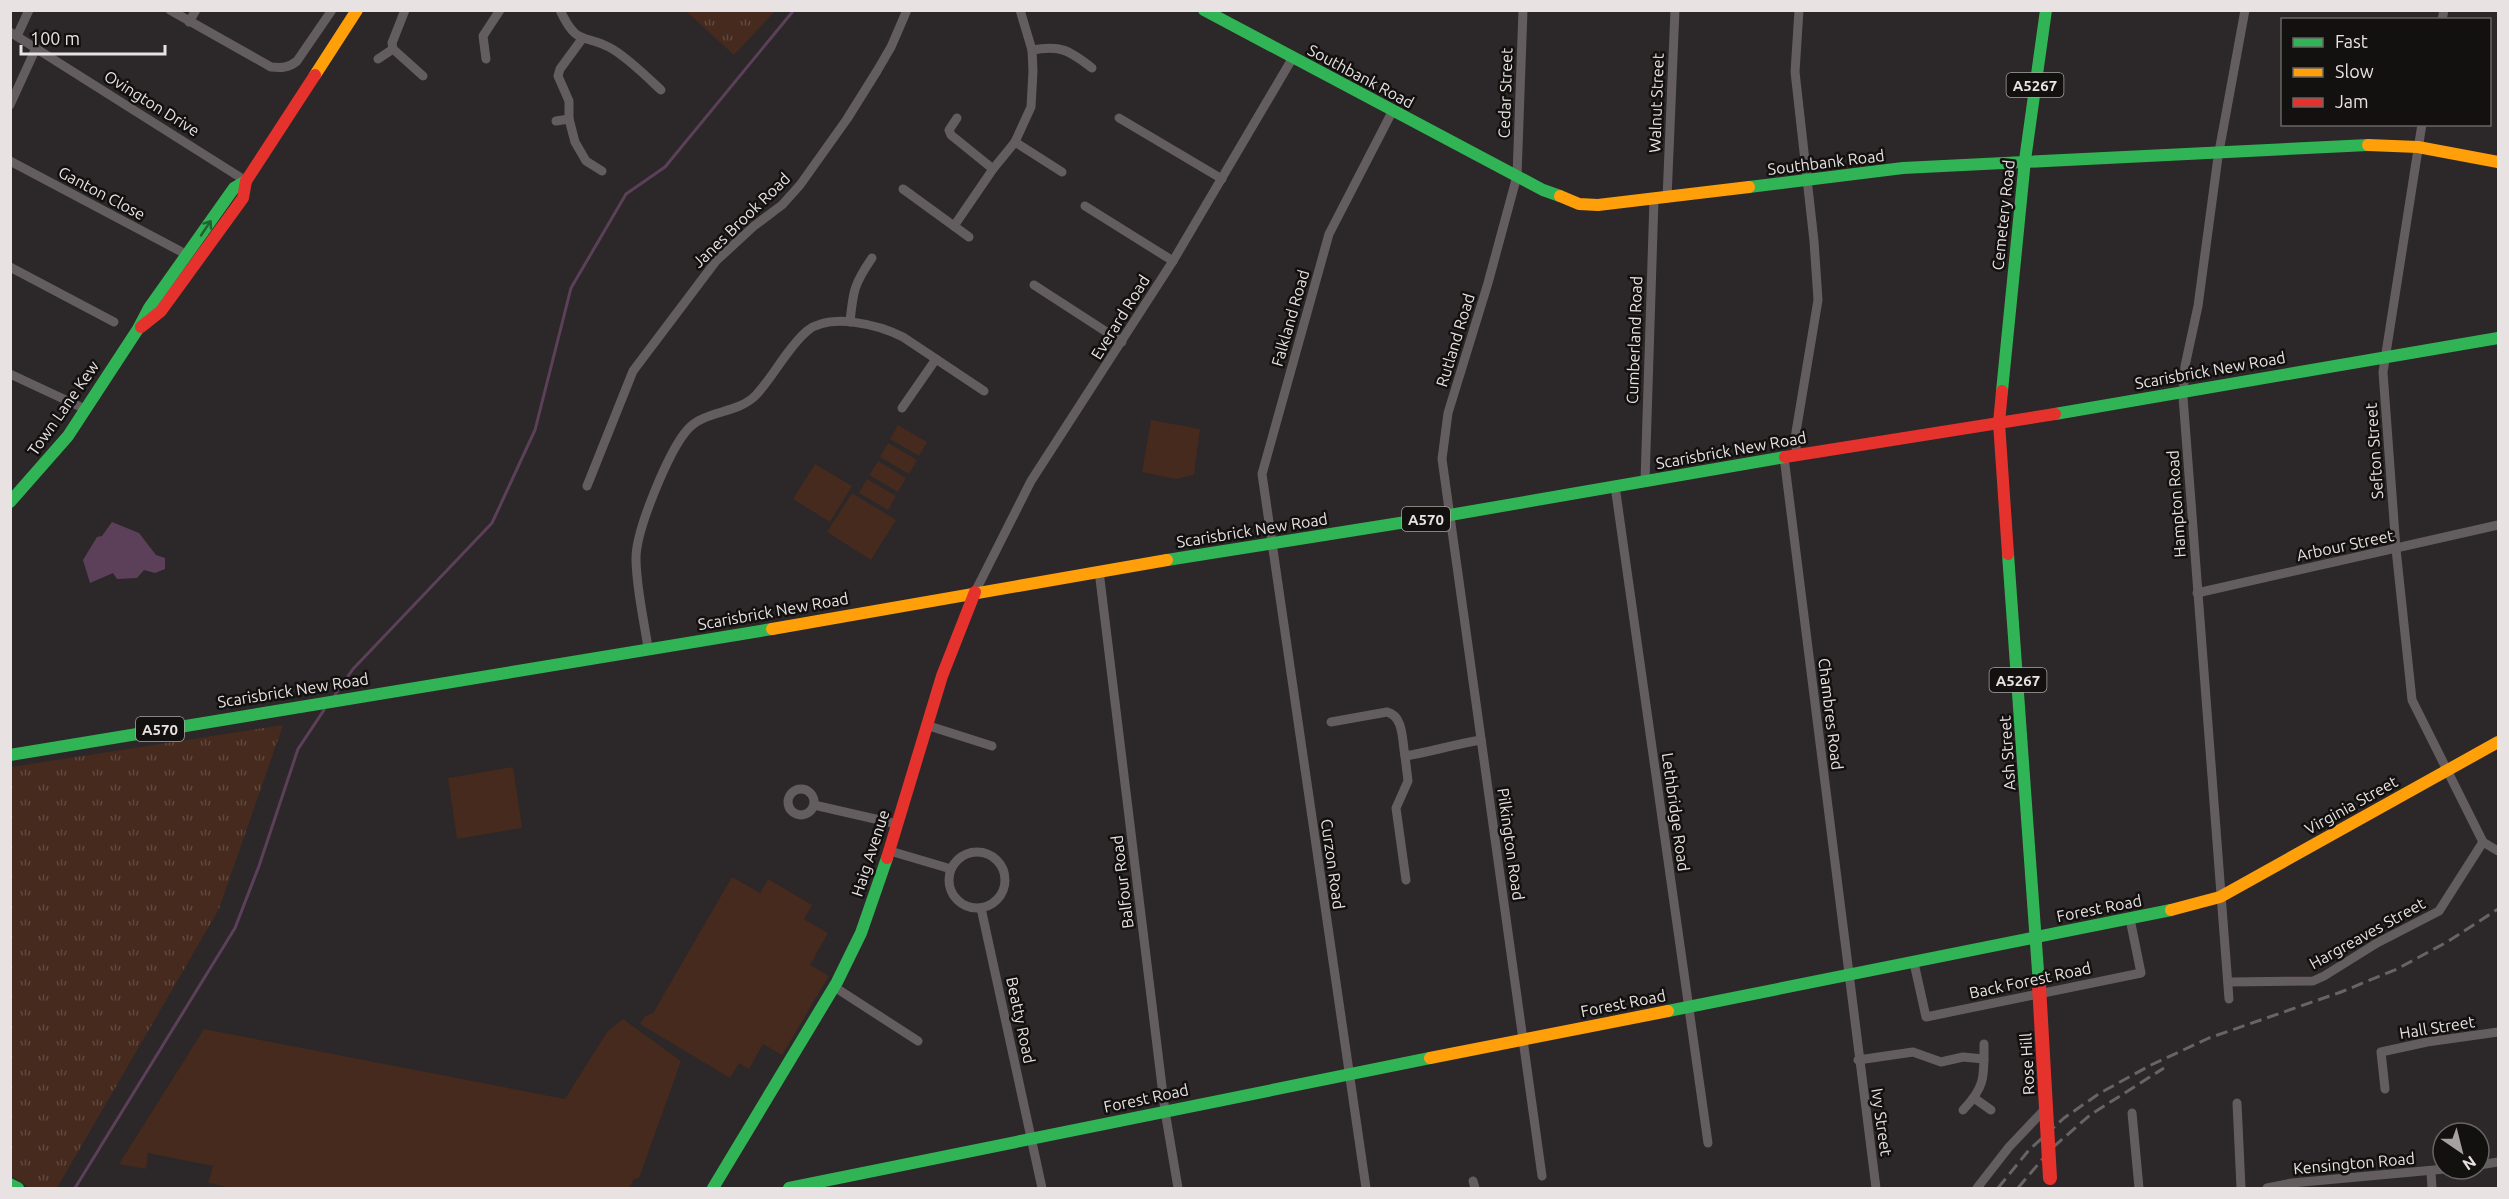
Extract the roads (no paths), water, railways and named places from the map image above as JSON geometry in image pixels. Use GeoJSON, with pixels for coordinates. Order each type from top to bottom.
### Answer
{"type":"FeatureCollection","features":[{"type":"Feature","properties":{"kind":"main road","name":"Town Lane Kew"},"geometry":{"type":"LineString","coordinates":[[10,502],[68,436],[138,329],[148,308],[234,188],[246,181],[357,10]]}},
{"type":"Feature","properties":{"kind":"main road","name":"Southbank Road"},"geometry":{"type":"LineString","coordinates":[[1204,10],[1392,112],[1565,200],[1579,204],[1598,205],[1807,182],[1903,168],[2220,151],[2372,145],[2418,147],[2499,162]]}},
{"type":"Feature","properties":{"kind":"main road","name":"Cemetery Road"},"geometry":{"type":"LineString","coordinates":[[1999,423],[2025,160],[2046,10]]}},
{"type":"Feature","properties":{"kind":"main road","name":"Scarisbrick New Road"},"geometry":{"type":"LineString","coordinates":[[10,755],[2499,338]]}},
{"type":"Feature","properties":{"kind":"main road","name":"Ash Street"},"geometry":{"type":"LineString","coordinates":[[1999,423],[2037,937]]}},
{"type":"Feature","properties":{"kind":"main road","name":"Haig Avenue"},"geometry":{"type":"LineString","coordinates":[[713,1188],[836,988],[860,933],[890,851],[926,725],[959,628],[975,592]]}},
{"type":"Feature","properties":{"kind":"main road","name":"Virginia Street"},"geometry":{"type":"LineString","coordinates":[[2220,897],[2499,742]]}},
{"type":"Feature","properties":{"kind":"main road","name":"Forest Road"},"geometry":{"type":"LineString","coordinates":[[789,1188],[1688,1006],[1914,963],[2193,906],[2220,897]]}},
{"type":"Feature","properties":{"kind":"main road","name":"Rose Hill"},"geometry":{"type":"LineString","coordinates":[[2037,937],[2050,1183]]}},
{"type":"Feature","properties":{"kind":"main road"},"geometry":{"type":"LineString","coordinates":[[10,1184],[18,1188]]}},
{"type":"Feature","properties":{"kind":"street"},"geometry":{"type":"LineString","coordinates":[[14,34],[29,10]]}},
{"type":"Feature","properties":{"kind":"street"},"geometry":{"type":"LineString","coordinates":[[170,10],[271,67],[285,67],[297,61],[332,10]]}},
{"type":"Feature","properties":{"kind":"street"},"geometry":{"type":"LineString","coordinates":[[189,22],[196,10]]}},
{"type":"Feature","properties":{"kind":"street"},"geometry":{"type":"LineString","coordinates":[[405,10],[392,43],[393,49],[423,76]]}},
{"type":"Feature","properties":{"kind":"street"},"geometry":{"type":"LineString","coordinates":[[486,59],[483,36],[500,10]]}},
{"type":"Feature","properties":{"kind":"street"},"geometry":{"type":"LineString","coordinates":[[560,10],[568,28],[582,39],[612,49],[661,90]]}},
{"type":"Feature","properties":{"kind":"street","name":"Janes Brook Road"},"geometry":{"type":"LineString","coordinates":[[587,486],[633,371],[716,261],[754,226],[782,205],[800,185],[877,71],[891,47],[907,10]]}},
{"type":"Feature","properties":{"kind":"street"},"geometry":{"type":"LineString","coordinates":[[954,226],[993,169],[1015,142],[1031,107],[1032,50],[1020,10]]}},
{"type":"Feature","properties":{"kind":"street","name":"Cedar Street"},"geometry":{"type":"LineString","coordinates":[[1517,176],[1523,10]]}},
{"type":"Feature","properties":{"kind":"street","name":"Walnut Street"},"geometry":{"type":"LineString","coordinates":[[1661,198],[1675,10]]}},
{"type":"Feature","properties":{"kind":"street","name":"Chambres Road"},"geometry":{"type":"LineString","coordinates":[[1799,10],[1795,72],[1814,241],[1818,300],[1790,456],[1858,1060]]}},
{"type":"Feature","properties":{"kind":"street","name":"Hampton Road"},"geometry":{"type":"LineString","coordinates":[[2229,999],[2197,593],[2184,390],[2185,366],[2198,306],[2220,151],[2245,10]]}},
{"type":"Feature","properties":{"kind":"street","name":"Ovington Drive"},"geometry":{"type":"LineString","coordinates":[[14,34],[246,181]]}},
{"type":"Feature","properties":{"kind":"street"},"geometry":{"type":"LineString","coordinates":[[582,39],[560,69],[558,76],[569,102],[569,119],[580,151],[586,161],[602,171]]}},
{"type":"Feature","properties":{"kind":"street"},"geometry":{"type":"LineString","coordinates":[[10,105],[36,48]]}},
{"type":"Feature","properties":{"kind":"street"},"geometry":{"type":"LineString","coordinates":[[1032,50],[1060,48],[1072,53],[1092,68]]}},
{"type":"Feature","properties":{"kind":"street"},"geometry":{"type":"LineString","coordinates":[[378,59],[393,49]]}},
{"type":"Feature","properties":{"kind":"street","name":"Everard Road"},"geometry":{"type":"LineString","coordinates":[[975,592],[1031,481],[1173,261],[1292,59]]}},
{"type":"Feature","properties":{"kind":"street","name":"Falkland Road"},"geometry":{"type":"LineString","coordinates":[[1271,544],[1262,474],[1322,257],[1329,234],[1392,112]]}},
{"type":"Feature","properties":{"kind":"street"},"geometry":{"type":"LineString","coordinates":[[957,118],[951,126],[951,135],[993,169]]}},
{"type":"Feature","properties":{"kind":"street"},"geometry":{"type":"LineString","coordinates":[[1119,118],[1222,179]]}},
{"type":"Feature","properties":{"kind":"street"},"geometry":{"type":"LineString","coordinates":[[556,121],[569,119]]}},
{"type":"Feature","properties":{"kind":"street","name":"Sefton Street"},"geometry":{"type":"LineString","coordinates":[[2422,126],[2384,358],[2396,549],[2412,700],[2483,842]]}},
{"type":"Feature","properties":{"kind":"street"},"geometry":{"type":"LineString","coordinates":[[1015,142],[1062,172]]}},
{"type":"Feature","properties":{"kind":"street","name":"Ganton Close"},"geometry":{"type":"LineString","coordinates":[[10,161],[180,251]]}},
{"type":"Feature","properties":{"kind":"street","name":"Rutland Road"},"geometry":{"type":"LineString","coordinates":[[1450,515],[1442,459],[1448,412],[1488,283],[1517,176]]}},
{"type":"Feature","properties":{"kind":"street"},"geometry":{"type":"LineString","coordinates":[[903,189],[969,237]]}},
{"type":"Feature","properties":{"kind":"street","name":"Cumberland Road"},"geometry":{"type":"LineString","coordinates":[[1645,481],[1661,198]]}},
{"type":"Feature","properties":{"kind":"street"},"geometry":{"type":"LineString","coordinates":[[1085,206],[1173,261]]}},
{"type":"Feature","properties":{"kind":"street"},"geometry":{"type":"LineString","coordinates":[[850,322],[853,290],[872,258]]}},
{"type":"Feature","properties":{"kind":"street"},"geometry":{"type":"LineString","coordinates":[[10,267],[114,322]]}},
{"type":"Feature","properties":{"kind":"street"},"geometry":{"type":"LineString","coordinates":[[1034,285],[1122,342]]}},
{"type":"Feature","properties":{"kind":"street"},"geometry":{"type":"LineString","coordinates":[[648,648],[636,559],[639,534],[662,476],[688,429],[698,421],[748,402],[806,332],[826,323],[850,322],[889,330],[984,390]]}},
{"type":"Feature","properties":{"kind":"street"},"geometry":{"type":"LineString","coordinates":[[902,408],[936,359]]}},
{"type":"Feature","properties":{"kind":"street"},"geometry":{"type":"LineString","coordinates":[[10,374],[85,409]]}},
{"type":"Feature","properties":{"kind":"street","name":"Lethbridge Road"},"geometry":{"type":"LineString","coordinates":[[1615,486],[1708,1143]]}},
{"type":"Feature","properties":{"kind":"street","name":"Pilkington Road"},"geometry":{"type":"LineString","coordinates":[[1450,515],[1542,1176]]}},
{"type":"Feature","properties":{"kind":"street","name":"Arbour Street"},"geometry":{"type":"LineString","coordinates":[[2197,593],[2499,525]]}},
{"type":"Feature","properties":{"kind":"street","name":"Curzon Road"},"geometry":{"type":"LineString","coordinates":[[1271,544],[1366,1188]]}},
{"type":"Feature","properties":{"kind":"street","name":"Balfour Road"},"geometry":{"type":"LineString","coordinates":[[1099,572],[1165,1111],[1178,1188]]}},
{"type":"Feature","properties":{"kind":"street"},"geometry":{"type":"LineString","coordinates":[[1331,722],[1387,712],[1398,719],[1408,781],[1396,808],[1406,880]]}},
{"type":"Feature","properties":{"kind":"street"},"geometry":{"type":"LineString","coordinates":[[926,725],[992,746]]}},
{"type":"Feature","properties":{"kind":"street"},"geometry":{"type":"LineString","coordinates":[[1405,756],[1438,750],[1452,744],[1481,740]]}},
{"type":"Feature","properties":{"kind":"street"},"geometry":{"type":"LineString","coordinates":[[814,805],[897,824]]}},
{"type":"Feature","properties":{"kind":"street"},"geometry":{"type":"LineString","coordinates":[[2483,842],[2499,851]]}},
{"type":"Feature","properties":{"kind":"street","name":"Hargreaves Street"},"geometry":{"type":"LineString","coordinates":[[2228,982],[2313,981],[2324,976],[2377,943],[2439,911],[2483,842]]}},
{"type":"Feature","properties":{"kind":"street"},"geometry":{"type":"LineString","coordinates":[[890,851],[951,869]]}},
{"type":"Feature","properties":{"kind":"street"},"geometry":{"type":"LineString","coordinates":[[974,852],[983,852],[999,862],[1005,881],[1003,890],[991,904],[973,908],[958,900],[949,885],[951,869],[956,860],[974,852]]}},
{"type":"Feature","properties":{"kind":"street","name":"Beatty Road"},"geometry":{"type":"LineString","coordinates":[[981,908],[1031,1139]]}},
{"type":"Feature","properties":{"kind":"street","name":"Back Forest Road"},"geometry":{"type":"LineString","coordinates":[[1914,963],[1926,1017],[2140,973],[2130,919]]}},
{"type":"Feature","properties":{"kind":"street"},"geometry":{"type":"LineString","coordinates":[[836,988],[918,1041]]}},
{"type":"Feature","properties":{"kind":"street","name":"Hall Street"},"geometry":{"type":"LineString","coordinates":[[2385,1089],[2381,1052],[2427,1042],[2499,1032]]}},
{"type":"Feature","properties":{"kind":"street"},"geometry":{"type":"LineString","coordinates":[[1963,1110],[1974,1098],[1984,1077],[1984,1044]]}},
{"type":"Feature","properties":{"kind":"street"},"geometry":{"type":"LineString","coordinates":[[1858,1060],[1913,1052],[1941,1062],[1963,1057],[1984,1059]]}},
{"type":"Feature","properties":{"kind":"street","name":"Ivy Street"},"geometry":{"type":"LineString","coordinates":[[1858,1060],[1876,1188]]}},
{"type":"Feature","properties":{"kind":"street"},"geometry":{"type":"LineString","coordinates":[[1974,1098],[1991,1110]]}},
{"type":"Feature","properties":{"kind":"street"},"geometry":{"type":"LineString","coordinates":[[2237,1103],[2241,1188]]}},
{"type":"Feature","properties":{"kind":"street"},"geometry":{"type":"LineString","coordinates":[[1977,1188],[2045,1109]]}},
{"type":"Feature","properties":{"kind":"street"},"geometry":{"type":"LineString","coordinates":[[2133,1113],[2139,1188]]}},
{"type":"Feature","properties":{"kind":"street"},"geometry":{"type":"LineString","coordinates":[[1031,1139],[1042,1188]]}},
{"type":"Feature","properties":{"kind":"street","name":"Kensington Road"},"geometry":{"type":"LineString","coordinates":[[2267,1188],[2292,1183],[2431,1171]]}},
{"type":"Feature","properties":{"kind":"waterway"},"geometry":{"type":"LineString","coordinates":[[335,695],[353,669],[492,523],[535,430],[571,288],[626,194],[665,167],[794,10]]}},
{"type":"Feature","properties":{"kind":"waterway"},"geometry":{"type":"LineString","coordinates":[[75,1188],[235,928],[259,866],[298,749],[324,710]]}},
{"type":"Feature","properties":{"kind":"railway"},"geometry":{"type":"LineString","coordinates":[[1998,1188],[2029,1150],[2064,1118],[2100,1093],[2151,1065],[2209,1038],[2341,992],[2397,969],[2447,942],[2498,909]]}},
{"type":"Feature","properties":{"kind":"railway"},"geometry":{"type":"LineString","coordinates":[[2018,1188],[2051,1149],[2090,1115],[2164,1068]]}}]}
